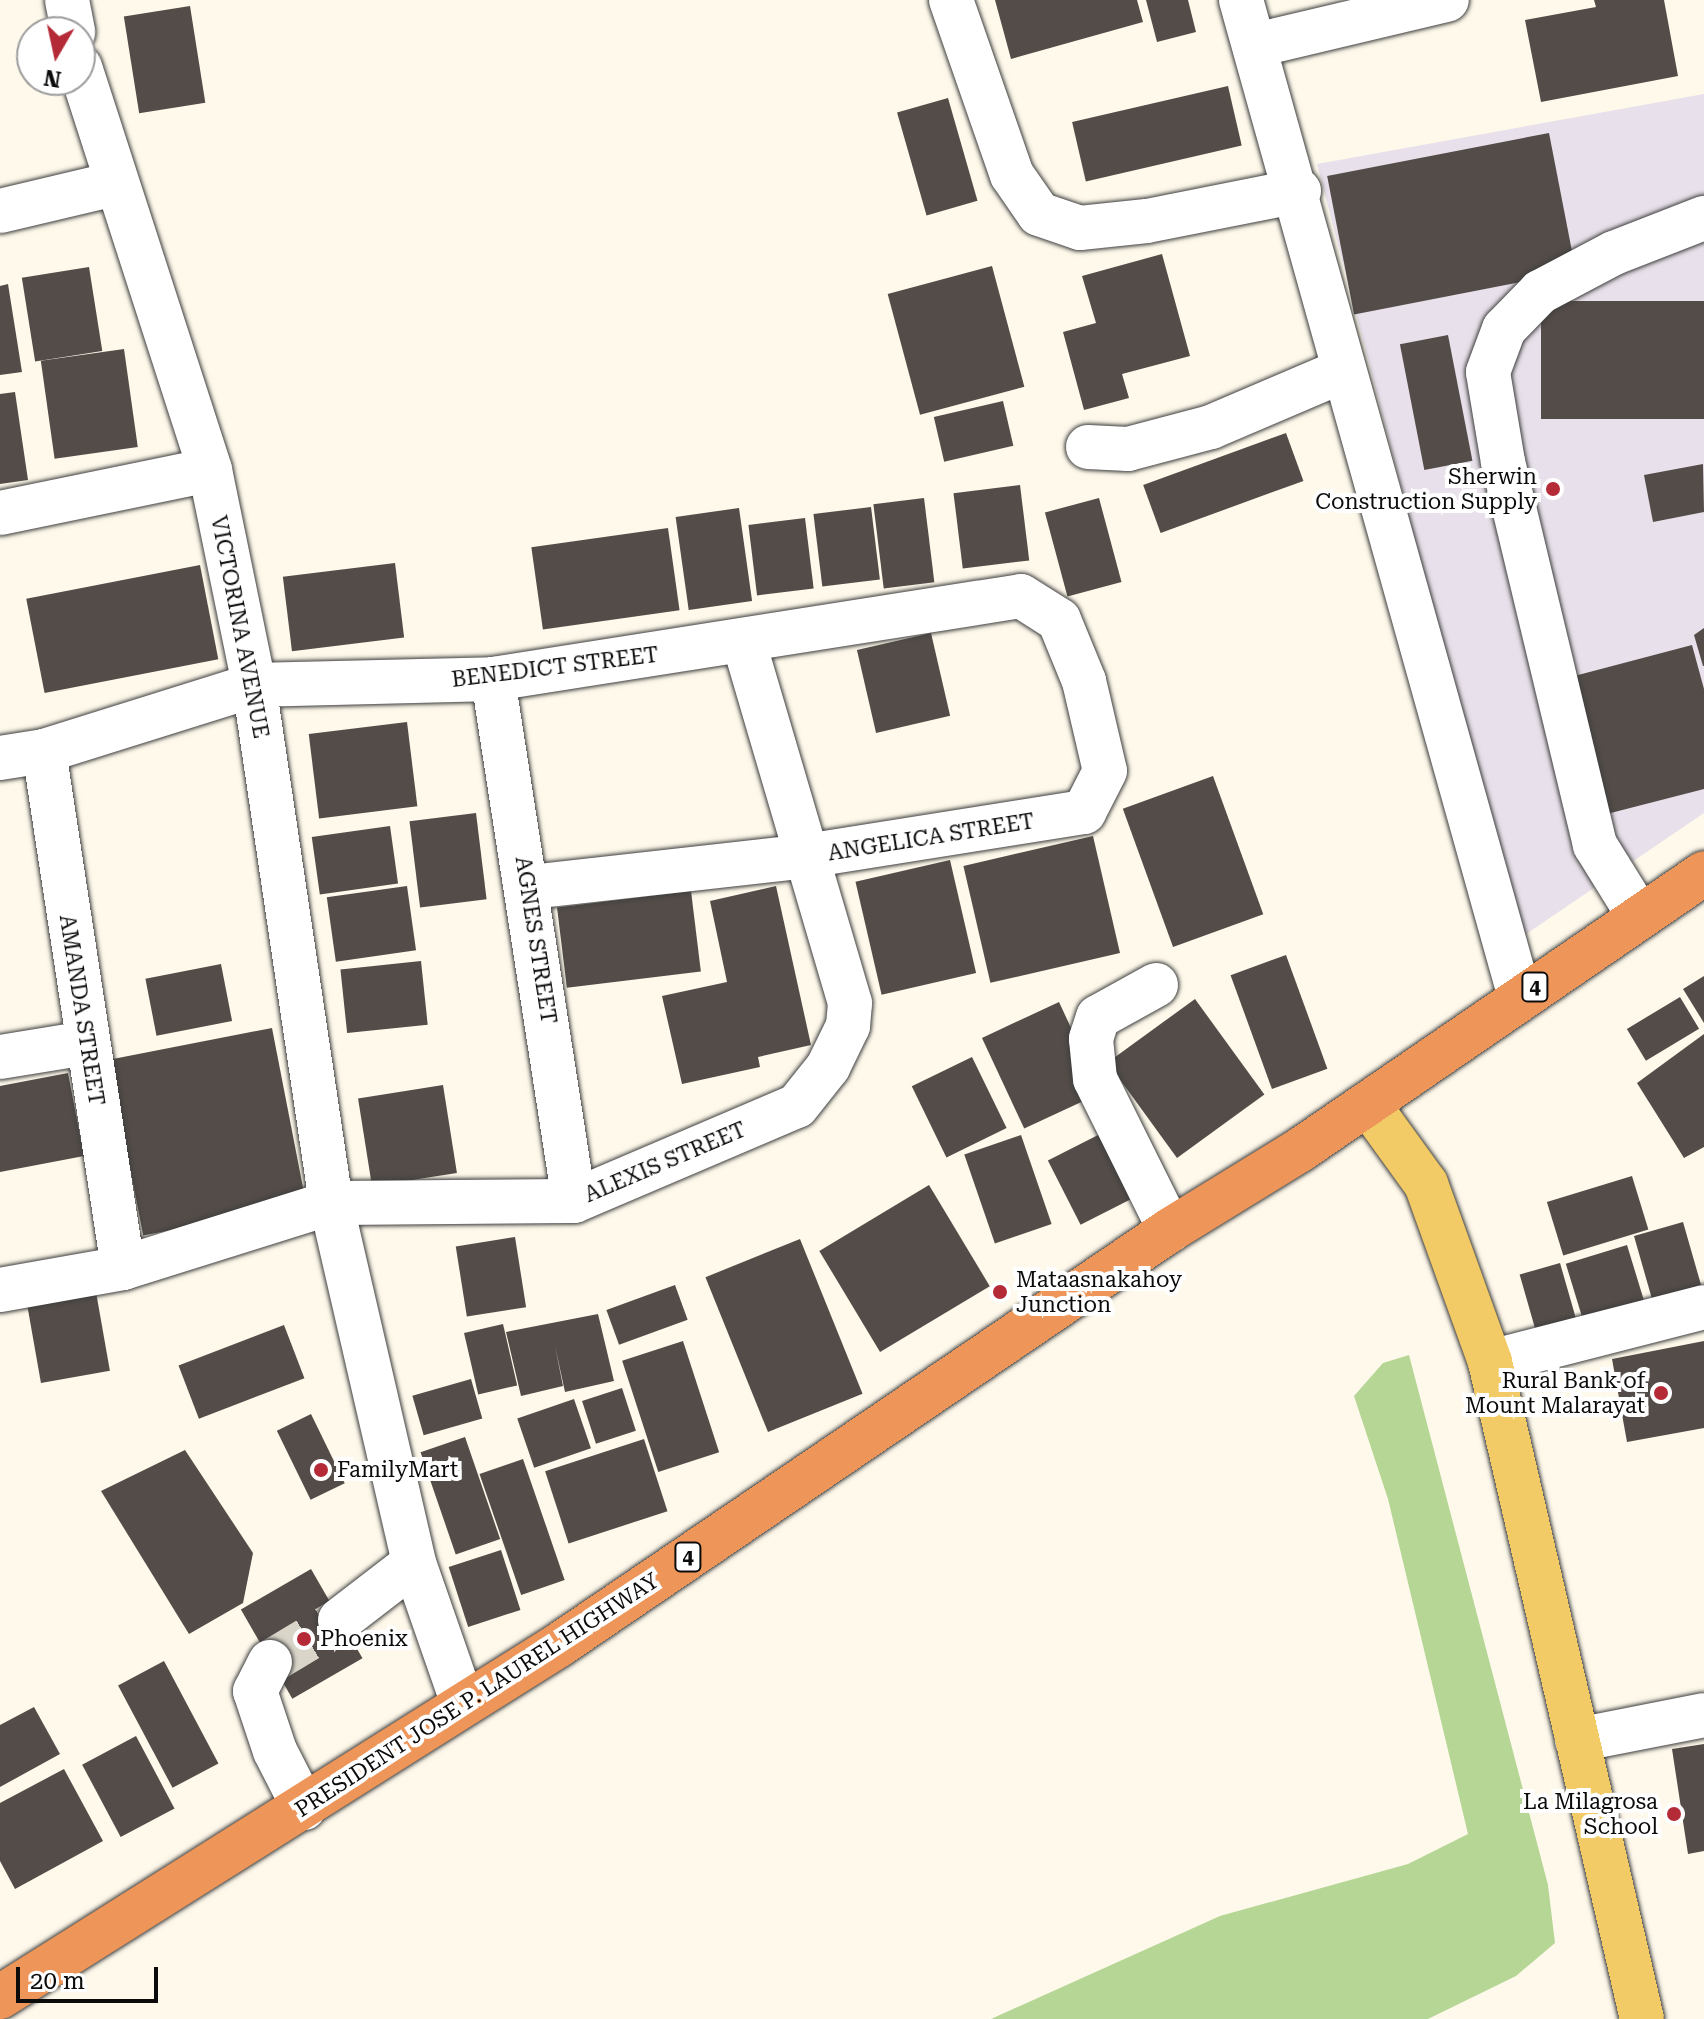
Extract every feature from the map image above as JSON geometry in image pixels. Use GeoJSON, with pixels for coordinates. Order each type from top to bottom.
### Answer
{"type":"FeatureCollection","features":[{"type":"Feature","properties":{"kind":"highway","name":"PRESIDENT JOSE P. LAUREL HIGHWAY"},"geometry":{"type":"LineString","coordinates":[[0,1997],[559,1645],[1170,1230],[1368,1104],[1704,873]]}},
{"type":"Feature","properties":{"kind":"main road"},"geometry":{"type":"LineString","coordinates":[[1368,1104],[1426,1184],[1490,1362],[1642,2019]]}},
{"type":"Feature","properties":{"kind":"street"},"geometry":{"type":"LineString","coordinates":[[951,0],[1012,175],[1039,214],[1080,228],[1147,221],[1299,191]]}},
{"type":"Feature","properties":{"kind":"street"},"geometry":{"type":"LineString","coordinates":[[1241,0],[1299,191],[1342,371],[1520,997]]}},
{"type":"Feature","properties":{"kind":"street"},"geometry":{"type":"LineString","coordinates":[[1256,45],[1447,0]]}},
{"type":"Feature","properties":{"kind":"street","name":"VICTORINA AVENUE"},"geometry":{"type":"LineString","coordinates":[[88,96],[114,184],[210,470],[254,685],[331,1203],[414,1563],[463,1704]]}},
{"type":"Feature","properties":{"kind":"street"},"geometry":{"type":"LineString","coordinates":[[0,211],[114,184]]}},
{"type":"Feature","properties":{"kind":"street"},"geometry":{"type":"LineString","coordinates":[[1639,916],[1595,845],[1503,462],[1488,372],[1504,329],[1540,292],[1614,253],[1704,218]]}},
{"type":"Feature","properties":{"kind":"street"},"geometry":{"type":"LineString","coordinates":[[1088,447],[1128,449],[1211,427],[1342,371]]}},
{"type":"Feature","properties":{"kind":"street"},"geometry":{"type":"LineString","coordinates":[[0,513],[210,470]]}},
{"type":"Feature","properties":{"kind":"street","name":"BENEDICT STREET"},"geometry":{"type":"LineString","coordinates":[[0,758],[44,751],[254,685],[493,679],[744,643],[1021,596]]}},
{"type":"Feature","properties":{"kind":"street","name":"ANGELICA STREET"},"geometry":{"type":"LineString","coordinates":[[529,887],[807,856],[1084,812],[1105,771],[1084,681],[1059,620],[1021,596]]}},
{"type":"Feature","properties":{"kind":"street","name":"ALEXIS STREET"},"geometry":{"type":"LineString","coordinates":[[0,1290],[123,1268],[331,1203],[574,1201],[797,1106],[828,1067],[848,1026],[850,1003],[744,643]]}},
{"type":"Feature","properties":{"kind":"street","name":"AGNES STREET"},"geometry":{"type":"LineString","coordinates":[[493,679],[529,887],[574,1201]]}},
{"type":"Feature","properties":{"kind":"street","name":"AMANDA STREET"},"geometry":{"type":"LineString","coordinates":[[44,751],[86,1043],[123,1268]]}},
{"type":"Feature","properties":{"kind":"street"},"geometry":{"type":"LineString","coordinates":[[1156,985],[1098,1017],[1091,1039],[1095,1079],[1170,1230]]}},
{"type":"Feature","properties":{"kind":"street"},"geometry":{"type":"LineString","coordinates":[[0,1057],[86,1043]]}},
{"type":"Feature","properties":{"kind":"street"},"geometry":{"type":"LineString","coordinates":[[1490,1362],[1704,1307]]}},
{"type":"Feature","properties":{"kind":"street"},"geometry":{"type":"LineString","coordinates":[[340,1620],[414,1563]]}},
{"type":"Feature","properties":{"kind":"street"},"geometry":{"type":"LineString","coordinates":[[270,1662],[255,1691],[275,1751],[304,1808]]}},
{"type":"Feature","properties":{"kind":"street"},"geometry":{"type":"LineString","coordinates":[[1577,1740],[1704,1715]]}},
{"type":"Feature","properties":{"kind":"shaded area","name":"Sherwin Construction Supply"},"geometry":{"type":"Polygon","coordinates":[[[1704,94],[1704,813],[1519,939],[1317,164],[1704,94]]]}},
{"type":"Feature","properties":{"kind":"green space"},"geometry":{"type":"Polygon","coordinates":[[[1409,1355],[1548,1885],[1555,1943],[1516,1976],[1428,2019],[991,2019],[1220,1916],[1408,1864],[1468,1834],[1388,1499],[1354,1396],[1383,1363],[1409,1355]]]}},
{"type":"Feature","properties":{"kind":"building"},"geometry":{"type":"Polygon","coordinates":[[[995,0],[1137,0],[1143,22],[1011,59],[995,0]]]}},
{"type":"Feature","properties":{"kind":"building"},"geometry":{"type":"Polygon","coordinates":[[[1146,0],[1188,0],[1196,32],[1157,42],[1146,0]]]}},
{"type":"Feature","properties":{"kind":"building"},"geometry":{"type":"Polygon","coordinates":[[[1594,0],[1664,0],[1678,76],[1541,102],[1525,20],[1596,7],[1594,0]]]}},
{"type":"Feature","properties":{"kind":"building"},"geometry":{"type":"Polygon","coordinates":[[[190,6],[205,103],[139,113],[124,16],[190,6]]]}},
{"type":"Feature","properties":{"kind":"building"},"geometry":{"type":"Polygon","coordinates":[[[1228,86],[1242,145],[1086,181],[1072,122],[1228,86]]]}},
{"type":"Feature","properties":{"kind":"building"},"geometry":{"type":"Polygon","coordinates":[[[948,98],[977,201],[927,215],[897,113],[948,98]]]}},
{"type":"Feature","properties":{"kind":"building"},"geometry":{"type":"Polygon","coordinates":[[[1549,133],[1576,271],[1354,315],[1327,176],[1549,133]]]}},
{"type":"Feature","properties":{"kind":"building"},"geometry":{"type":"Polygon","coordinates":[[[1162,254],[1190,356],[1122,374],[1129,398],[1084,410],[1063,332],[1096,323],[1082,276],[1162,254]]]}},
{"type":"Feature","properties":{"kind":"building"},"geometry":{"type":"Polygon","coordinates":[[[992,266],[1024,387],[920,415],[888,294],[992,266]]]}},
{"type":"Feature","properties":{"kind":"building"},"geometry":{"type":"Polygon","coordinates":[[[89,267],[102,351],[35,362],[22,278],[89,267]]]}},
{"type":"Feature","properties":{"kind":"building"},"geometry":{"type":"Polygon","coordinates":[[[8,284],[22,372],[0,375],[0,286],[8,284]]]}},
{"type":"Feature","properties":{"kind":"building"},"geometry":{"type":"Polygon","coordinates":[[[1541,301],[1704,301],[1704,419],[1541,419],[1541,301]]]}},
{"type":"Feature","properties":{"kind":"building"},"geometry":{"type":"Polygon","coordinates":[[[1448,335],[1472,461],[1424,470],[1400,344],[1448,335]]]}},
{"type":"Feature","properties":{"kind":"building"},"geometry":{"type":"Polygon","coordinates":[[[124,349],[138,447],[55,459],[41,361],[124,349]]]}},
{"type":"Feature","properties":{"kind":"building"},"geometry":{"type":"Polygon","coordinates":[[[15,392],[28,480],[0,484],[0,394],[15,392]]]}},
{"type":"Feature","properties":{"kind":"building"},"geometry":{"type":"Polygon","coordinates":[[[1003,401],[1013,446],[944,462],[934,417],[1003,401]]]}},
{"type":"Feature","properties":{"kind":"building"},"geometry":{"type":"Polygon","coordinates":[[[1286,433],[1303,481],[1161,533],[1143,485],[1286,433]]]}},
{"type":"Feature","properties":{"kind":"building"},"geometry":{"type":"Polygon","coordinates":[[[1703,464],[1704,512],[1653,522],[1644,475],[1703,464]]]}},
{"type":"Feature","properties":{"kind":"building"},"geometry":{"type":"Polygon","coordinates":[[[1020,485],[1029,560],[963,569],[953,493],[1020,485]]]}},
{"type":"Feature","properties":{"kind":"building"},"geometry":{"type":"Polygon","coordinates":[[[924,498],[934,582],[884,589],[873,504],[924,498]]]}},
{"type":"Feature","properties":{"kind":"building"},"geometry":{"type":"Polygon","coordinates":[[[1099,498],[1122,582],[1067,597],[1045,512],[1099,498]]]}},
{"type":"Feature","properties":{"kind":"building"},"geometry":{"type":"Polygon","coordinates":[[[871,507],[880,579],[822,587],[813,514],[871,507]]]}},
{"type":"Feature","properties":{"kind":"building"},"geometry":{"type":"Polygon","coordinates":[[[739,508],[752,601],[689,610],[676,517],[739,508]]]}},
{"type":"Feature","properties":{"kind":"building"},"geometry":{"type":"Polygon","coordinates":[[[805,518],[814,588],[757,595],[748,525],[805,518]]]}},
{"type":"Feature","properties":{"kind":"building"},"geometry":{"type":"Polygon","coordinates":[[[668,528],[680,610],[543,629],[531,547],[668,528]]]}},
{"type":"Feature","properties":{"kind":"building"},"geometry":{"type":"Polygon","coordinates":[[[395,563],[404,637],[292,651],[283,577],[395,563]]]}},
{"type":"Feature","properties":{"kind":"building"},"geometry":{"type":"Polygon","coordinates":[[[200,565],[218,659],[45,693],[26,599],[200,565]]]}},
{"type":"Feature","properties":{"kind":"building"},"geometry":{"type":"Polygon","coordinates":[[[1704,628],[1704,666],[1703,666],[1694,635],[1704,628]]]}},
{"type":"Feature","properties":{"kind":"building"},"geometry":{"type":"Polygon","coordinates":[[[931,633],[950,716],[876,733],[857,650],[931,633]]]}},
{"type":"Feature","properties":{"kind":"building"},"geometry":{"type":"Polygon","coordinates":[[[1692,645],[1704,689],[1704,789],[1599,816],[1563,679],[1692,645]]]}},
{"type":"Feature","properties":{"kind":"building"},"geometry":{"type":"Polygon","coordinates":[[[407,722],[417,806],[319,818],[309,734],[407,722]]]}},
{"type":"Feature","properties":{"kind":"building"},"geometry":{"type":"Polygon","coordinates":[[[1213,776],[1263,914],[1173,947],[1123,809],[1213,776]]]}},
{"type":"Feature","properties":{"kind":"building"},"geometry":{"type":"Polygon","coordinates":[[[476,813],[487,899],[420,908],[409,821],[476,813]]]}},
{"type":"Feature","properties":{"kind":"building"},"geometry":{"type":"Polygon","coordinates":[[[390,826],[398,883],[320,894],[312,837],[390,826]]]}},
{"type":"Feature","properties":{"kind":"building"},"geometry":{"type":"Polygon","coordinates":[[[1093,836],[1120,953],[990,983],[963,866],[1093,836]]]}},
{"type":"Feature","properties":{"kind":"building"},"geometry":{"type":"Polygon","coordinates":[[[950,860],[976,973],[882,995],[855,882],[950,860]]]}},
{"type":"Feature","properties":{"kind":"building"},"geometry":{"type":"Polygon","coordinates":[[[407,886],[416,950],[336,962],[327,897],[407,886]]]}},
{"type":"Feature","properties":{"kind":"building"},"geometry":{"type":"Polygon","coordinates":[[[776,886],[811,1045],[758,1057],[760,1067],[682,1084],[662,996],[727,982],[710,901],[776,886]]]}},
{"type":"Feature","properties":{"kind":"building"},"geometry":{"type":"Polygon","coordinates":[[[691,891],[701,971],[567,988],[557,907],[691,891]]]}},
{"type":"Feature","properties":{"kind":"building"},"geometry":{"type":"Polygon","coordinates":[[[1286,955],[1327,1069],[1272,1089],[1231,975],[1286,955]]]}},
{"type":"Feature","properties":{"kind":"building"},"geometry":{"type":"Polygon","coordinates":[[[421,961],[428,1025],[347,1033],[340,969],[421,961]]]}},
{"type":"Feature","properties":{"kind":"building"},"geometry":{"type":"Polygon","coordinates":[[[221,964],[232,1021],[156,1036],[145,979],[221,964]]]}},
{"type":"Feature","properties":{"kind":"building"},"geometry":{"type":"Polygon","coordinates":[[[1704,976],[1704,1023],[1683,989],[1704,976]]]}},
{"type":"Feature","properties":{"kind":"building"},"geometry":{"type":"Polygon","coordinates":[[[1680,997],[1699,1029],[1646,1061],[1627,1029],[1680,997]]]}},
{"type":"Feature","properties":{"kind":"building"},"geometry":{"type":"Polygon","coordinates":[[[1195,999],[1264,1094],[1177,1158],[1108,1062],[1195,999]]]}},
{"type":"Feature","properties":{"kind":"building"},"geometry":{"type":"Polygon","coordinates":[[[1059,1002],[1101,1093],[1024,1129],[982,1038],[1059,1002]]]}},
{"type":"Feature","properties":{"kind":"building"},"geometry":{"type":"Polygon","coordinates":[[[272,1028],[306,1204],[143,1235],[109,1060],[272,1028]]]}},
{"type":"Feature","properties":{"kind":"building"},"geometry":{"type":"Polygon","coordinates":[[[1704,1034],[1704,1147],[1684,1158],[1637,1083],[1704,1034]]]}},
{"type":"Feature","properties":{"kind":"building"},"geometry":{"type":"Polygon","coordinates":[[[972,1057],[1007,1128],[946,1157],[912,1086],[972,1057]]]}},
{"type":"Feature","properties":{"kind":"building"},"geometry":{"type":"Polygon","coordinates":[[[68,1073],[84,1156],[0,1172],[0,1086],[68,1073]]]}},
{"type":"Feature","properties":{"kind":"building"},"geometry":{"type":"Polygon","coordinates":[[[443,1085],[457,1173],[372,1186],[358,1098],[443,1085]]]}},
{"type":"Feature","properties":{"kind":"building"},"geometry":{"type":"Polygon","coordinates":[[[1104,1132],[1137,1196],[1081,1225],[1048,1161],[1104,1132]]]}},
{"type":"Feature","properties":{"kind":"building"},"geometry":{"type":"Polygon","coordinates":[[[1021,1135],[1052,1224],[995,1243],[964,1155],[1021,1135]]]}},
{"type":"Feature","properties":{"kind":"building"},"geometry":{"type":"Polygon","coordinates":[[[1632,1176],[1648,1230],[1563,1256],[1547,1202],[1632,1176]]]}},
{"type":"Feature","properties":{"kind":"building"},"geometry":{"type":"Polygon","coordinates":[[[929,1185],[990,1286],[880,1352],[819,1251],[929,1185]]]}},
{"type":"Feature","properties":{"kind":"building"},"geometry":{"type":"Polygon","coordinates":[[[1683,1222],[1704,1294],[1655,1308],[1634,1236],[1683,1222]]]}},
{"type":"Feature","properties":{"kind":"building"},"geometry":{"type":"Polygon","coordinates":[[[515,1237],[526,1307],[467,1317],[456,1246],[515,1237]]]}},
{"type":"Feature","properties":{"kind":"building"},"geometry":{"type":"Polygon","coordinates":[[[800,1239],[863,1394],[768,1432],[705,1277],[800,1239]]]}},
{"type":"Feature","properties":{"kind":"building"},"geometry":{"type":"Polygon","coordinates":[[[1627,1245],[1647,1311],[1586,1330],[1566,1264],[1627,1245]]]}},
{"type":"Feature","properties":{"kind":"building"},"geometry":{"type":"Polygon","coordinates":[[[1560,1263],[1579,1328],[1538,1340],[1520,1275],[1560,1263]]]}},
{"type":"Feature","properties":{"kind":"building"},"geometry":{"type":"Polygon","coordinates":[[[675,1285],[688,1320],[619,1345],[606,1310],[675,1285]]]}},
{"type":"Feature","properties":{"kind":"building"},"geometry":{"type":"Polygon","coordinates":[[[96,1292],[110,1371],[41,1383],[27,1304],[96,1292]]]}},
{"type":"Feature","properties":{"kind":"building"},"geometry":{"type":"Polygon","coordinates":[[[598,1314],[614,1381],[565,1392],[555,1346],[563,1386],[521,1396],[506,1332],[598,1314]]]}},
{"type":"Feature","properties":{"kind":"building"},"geometry":{"type":"Polygon","coordinates":[[[503,1324],[517,1385],[478,1394],[464,1333],[503,1324]]]}},
{"type":"Feature","properties":{"kind":"building"},"geometry":{"type":"Polygon","coordinates":[[[284,1325],[304,1378],[199,1419],[179,1365],[284,1325]]]}},
{"type":"Feature","properties":{"kind":"building"},"geometry":{"type":"Polygon","coordinates":[[[683,1341],[719,1452],[658,1472],[622,1361],[683,1341]]]}},
{"type":"Feature","properties":{"kind":"building","name":"Rural Bank of Mount Malarayat"},"geometry":{"type":"Polygon","coordinates":[[[1704,1341],[1704,1428],[1627,1442],[1612,1359],[1704,1341]]]}},
{"type":"Feature","properties":{"kind":"building"},"geometry":{"type":"Polygon","coordinates":[[[471,1379],[482,1418],[424,1435],[412,1396],[471,1379]]]}},
{"type":"Feature","properties":{"kind":"building"},"geometry":{"type":"Polygon","coordinates":[[[622,1388],[636,1431],[596,1444],[582,1401],[622,1388]]]}},
{"type":"Feature","properties":{"kind":"building"},"geometry":{"type":"Polygon","coordinates":[[[574,1399],[591,1448],[534,1468],[517,1419],[574,1399]]]}},
{"type":"Feature","properties":{"kind":"building"},"geometry":{"type":"Polygon","coordinates":[[[311,1414],[345,1483],[311,1500],[277,1431],[311,1414]]]}},
{"type":"Feature","properties":{"kind":"building"},"geometry":{"type":"Polygon","coordinates":[[[465,1437],[500,1539],[456,1554],[421,1452],[465,1437]]]}},
{"type":"Feature","properties":{"kind":"building"},"geometry":{"type":"Polygon","coordinates":[[[644,1439],[667,1511],[569,1543],[545,1471],[644,1439]]]}},
{"type":"Feature","properties":{"kind":"building"},"geometry":{"type":"Polygon","coordinates":[[[185,1450],[253,1553],[243,1603],[189,1634],[101,1491],[185,1450]]]}},
{"type":"Feature","properties":{"kind":"building"},"geometry":{"type":"Polygon","coordinates":[[[523,1459],[565,1580],[521,1595],[480,1474],[523,1459]]]}},
{"type":"Feature","properties":{"kind":"building"},"geometry":{"type":"Polygon","coordinates":[[[501,1550],[520,1610],[468,1627],[449,1567],[501,1550]]]}},
{"type":"Feature","properties":{"kind":"building","name":"Phoenix"},"geometry":{"type":"Polygon","coordinates":[[[311,1569],[362,1658],[292,1699],[241,1610],[311,1569]]]}},
{"type":"Feature","properties":{"kind":"building"},"geometry":{"type":"Polygon","coordinates":[[[164,1661],[218,1763],[173,1788],[118,1685],[164,1661]]]}},
{"type":"Feature","properties":{"kind":"building"},"geometry":{"type":"Polygon","coordinates":[[[34,1707],[60,1754],[0,1787],[0,1725],[34,1707]]]}},
{"type":"Feature","properties":{"kind":"building"},"geometry":{"type":"Polygon","coordinates":[[[136,1736],[174,1808],[121,1837],[82,1765],[136,1736]]]}},
{"type":"Feature","properties":{"kind":"building"},"geometry":{"type":"Polygon","coordinates":[[[1704,1744],[1704,1851],[1688,1854],[1672,1749],[1704,1744]]]}},
{"type":"Feature","properties":{"kind":"building"},"geometry":{"type":"Polygon","coordinates":[[[64,1769],[103,1841],[15,1889],[0,1861],[0,1803],[64,1769]]]}},
{"type":"Feature","properties":{"kind":"tunnel"},"geometry":{"type":"LineString","coordinates":[[270,1662],[340,1620]]}},
{"type":"Feature","properties":{"kind":"place","name":"Sherwin Construction Supply"},"geometry":{"type":"Point","coordinates":[1553,489]}},
{"type":"Feature","properties":{"kind":"place","name":"Mataasnakahoy Junction"},"geometry":{"type":"Point","coordinates":[1000,1292]}},
{"type":"Feature","properties":{"kind":"place","name":"Rural Bank of Mount Malarayat"},"geometry":{"type":"Point","coordinates":[1661,1393]}},
{"type":"Feature","properties":{"kind":"place","name":"FamilyMart"},"geometry":{"type":"Point","coordinates":[321,1470]}},
{"type":"Feature","properties":{"kind":"place","name":"Phoenix"},"geometry":{"type":"Point","coordinates":[304,1639]}},
{"type":"Feature","properties":{"kind":"place","name":"La Milagrosa School"},"geometry":{"type":"Point","coordinates":[1674,1814]}}]}
